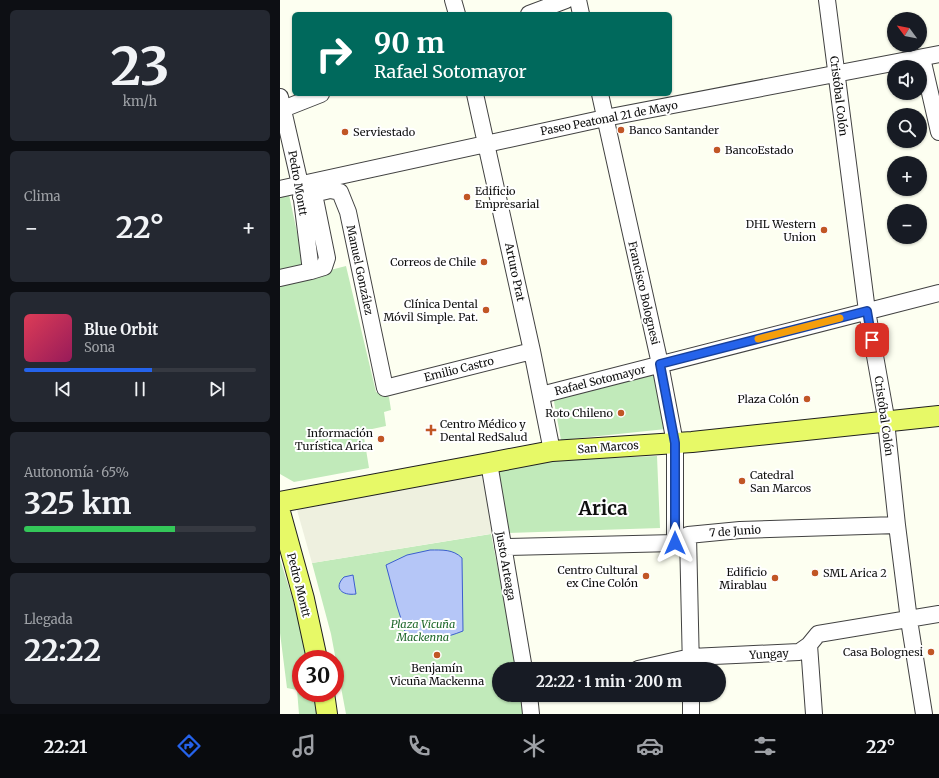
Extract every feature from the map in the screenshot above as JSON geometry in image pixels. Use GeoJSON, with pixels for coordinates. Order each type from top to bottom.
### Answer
{"type":"FeatureCollection","features":[{"type":"Feature","properties":{"kind":"main road","name":"San Marcos"},"geometry":{"type":"LineString","coordinates":[[280,502],[552,451],[675,443],[939,416]]}},
{"type":"Feature","properties":{"kind":"main road","name":"Pedro Montt"},"geometry":{"type":"LineString","coordinates":[[280,512],[304,598],[315,650]]}},
{"type":"Feature","properties":{"kind":"main road"},"geometry":{"type":"LineString","coordinates":[[325,702],[327,714]]}},
{"type":"Feature","properties":{"kind":"street"},"geometry":{"type":"LineString","coordinates":[[453,0],[456,12]]}},
{"type":"Feature","properties":{"kind":"street"},"geometry":{"type":"LineString","coordinates":[[535,12],[566,0]]}},
{"type":"Feature","properties":{"kind":"street"},"geometry":{"type":"LineString","coordinates":[[578,0],[581,12]]}},
{"type":"Feature","properties":{"kind":"street","name":"Cristóbal Colón"},"geometry":{"type":"LineString","coordinates":[[827,0],[867,311],[887,422],[897,525],[909,620],[924,714]]}},
{"type":"Feature","properties":{"kind":"street","name":"Paseo Peatonal 21 de Mayo"},"geometry":{"type":"LineString","coordinates":[[280,189],[305,192],[486,144],[605,118],[939,54]]}},
{"type":"Feature","properties":{"kind":"street"},"geometry":{"type":"LineString","coordinates":[[922,58],[939,132]]}},
{"type":"Feature","properties":{"kind":"street"},"geometry":{"type":"LineString","coordinates":[[281,103],[312,96]]}},
{"type":"Feature","properties":{"kind":"street","name":"Arturo Prat"},"geometry":{"type":"LineString","coordinates":[[475,96],[532,350],[552,451]]}},
{"type":"Feature","properties":{"kind":"street","name":"Francisco Bolognesi"},"geometry":{"type":"LineString","coordinates":[[600,96],[660,364],[675,443],[691,662]]}},
{"type":"Feature","properties":{"kind":"street","name":"Pedro Montt"},"geometry":{"type":"LineString","coordinates":[[280,278],[311,271],[305,192],[281,103]]}},
{"type":"Feature","properties":{"kind":"street","name":"Manuel González"},"geometry":{"type":"LineString","coordinates":[[305,192],[330,190],[340,192],[348,212],[385,388]]}},
{"type":"Feature","properties":{"kind":"street","name":"Rafael Sotomayor"},"geometry":{"type":"LineString","coordinates":[[541,395],[939,293]]}},
{"type":"Feature","properties":{"kind":"street","name":"Emilio Castro"},"geometry":{"type":"LineString","coordinates":[[385,388],[532,350]]}},
{"type":"Feature","properties":{"kind":"street","name":"Justo Arteaga"},"geometry":{"type":"LineString","coordinates":[[489,464],[523,662]]}},
{"type":"Feature","properties":{"kind":"street","name":"7 de Junio"},"geometry":{"type":"LineString","coordinates":[[503,547],[682,539],[740,530],[897,525]]}},
{"type":"Feature","properties":{"kind":"street","name":"Yungay"},"geometry":{"type":"LineString","coordinates":[[701,662],[799,652],[809,645],[818,634],[939,614]]}},
{"type":"Feature","properties":{"kind":"street"},"geometry":{"type":"LineString","coordinates":[[809,645],[814,714]]}},
{"type":"Feature","properties":{"kind":"street"},"geometry":{"type":"LineString","coordinates":[[530,702],[531,714]]}},
{"type":"Feature","properties":{"kind":"street"},"geometry":{"type":"LineString","coordinates":[[691,702],[691,714]]}},
{"type":"Feature","properties":{"kind":"green space"},"geometry":{"type":"Polygon","coordinates":[[[288,190],[304,265],[280,270],[280,192],[288,190]]]}},
{"type":"Feature","properties":{"kind":"green space"},"geometry":{"type":"Polygon","coordinates":[[[346,266],[376,392],[389,397],[391,410],[384,412],[386,426],[363,431],[369,468],[294,482],[280,474],[280,283],[346,266]]]}},
{"type":"Feature","properties":{"kind":"green space"},"geometry":{"type":"Polygon","coordinates":[[[659,374],[666,429],[561,440],[553,396],[659,374]]]}},
{"type":"Feature","properties":{"kind":"green space"},"geometry":{"type":"Polygon","coordinates":[[[657,456],[660,528],[506,533],[496,471],[554,460],[657,456]]]}},
{"type":"Feature","properties":{"kind":"green space","name":"Plaza Vicuña Mackenna"},"geometry":{"type":"Polygon","coordinates":[[[491,534],[517,662],[492,662],[492,702],[524,702],[526,714],[346,714],[344,702],[344,650],[334,650],[312,563],[491,534]]]}},
{"type":"Feature","properties":{"kind":"green space"},"geometry":{"type":"Polygon","coordinates":[[[280,559],[304,636],[306,650],[292,650],[292,689],[287,688],[280,633],[280,559]]]}},
{"type":"Feature","properties":{"kind":"green space"},"geometry":{"type":"Polygon","coordinates":[[[298,702],[316,702],[318,714],[299,714],[298,702]]]}},
{"type":"Feature","properties":{"kind":"shaded area"},"geometry":{"type":"Polygon","coordinates":[[[486,473],[496,533],[312,563],[297,510],[486,473]]]}},
{"type":"Feature","properties":{"kind":"water"},"geometry":{"type":"Polygon","coordinates":[[[430,550],[443,550],[455,553],[462,558],[463,631],[449,636],[428,640],[407,638],[386,565],[407,555],[430,550]]]}},
{"type":"Feature","properties":{"kind":"water"},"geometry":{"type":"Polygon","coordinates":[[[353,575],[356,594],[347,594],[339,588],[339,585],[344,577],[353,575]]]}},
{"type":"Feature","properties":{"kind":"slow traffic"},"geometry":{"type":"LineString","coordinates":[[758,339],[840,318]]}},
{"type":"Feature","properties":{"kind":"place","name":"Banco Santander"},"geometry":{"type":"Point","coordinates":[621,130]}},
{"type":"Feature","properties":{"kind":"place","name":"Serviestado"},"geometry":{"type":"Point","coordinates":[345,132]}},
{"type":"Feature","properties":{"kind":"place","name":"BancoEstado"},"geometry":{"type":"Point","coordinates":[717,150]}},
{"type":"Feature","properties":{"kind":"place","name":"Edificio Empresarial"},"geometry":{"type":"Point","coordinates":[467,197]}},
{"type":"Feature","properties":{"kind":"place","name":"DHL Western Union"},"geometry":{"type":"Point","coordinates":[824,230]}},
{"type":"Feature","properties":{"kind":"place","name":"Correos de Chile"},"geometry":{"type":"Point","coordinates":[484,262]}},
{"type":"Feature","properties":{"kind":"place","name":"Clínica Dental Móvil Simple. Pat."},"geometry":{"type":"Point","coordinates":[486,310]}},
{"type":"Feature","properties":{"kind":"place","name":"Plaza Colón"},"geometry":{"type":"Point","coordinates":[807,399]}},
{"type":"Feature","properties":{"kind":"place","name":"Roto Chileno"},"geometry":{"type":"Point","coordinates":[621,413]}},
{"type":"Feature","properties":{"kind":"place","name":"Centro Médico y Dental RedSalud"},"geometry":{"type":"Point","coordinates":[431,430]}},
{"type":"Feature","properties":{"kind":"place","name":"Información Turística Arica"},"geometry":{"type":"Point","coordinates":[381,439]}},
{"type":"Feature","properties":{"kind":"place","name":"Catedral San Marcos"},"geometry":{"type":"Point","coordinates":[742,481]}},
{"type":"Feature","properties":{"kind":"place","name":"SML Arica 2"},"geometry":{"type":"Point","coordinates":[815,573]}},
{"type":"Feature","properties":{"kind":"place","name":"Centro Cultural ex Cine Colón"},"geometry":{"type":"Point","coordinates":[646,576]}},
{"type":"Feature","properties":{"kind":"place","name":"Edificio Mirablau"},"geometry":{"type":"Point","coordinates":[775,578]}},
{"type":"Feature","properties":{"kind":"place","name":"Casa Bolognesi"},"geometry":{"type":"Point","coordinates":[931,652]}},
{"type":"Feature","properties":{"kind":"place","name":"Benjamín Vicuña Mackenna"},"geometry":{"type":"Point","coordinates":[437,655]}},
{"type":"Feature","properties":{"kind":"district","name":"Arica"},"geometry":{"type":"Point","coordinates":[603,508]}},
{"type":"Feature","properties":{"kind":"route"},"geometry":{"type":"LineString","coordinates":[[675,543],[675,443],[660,364],[867,311],[872,340]]}}]}
